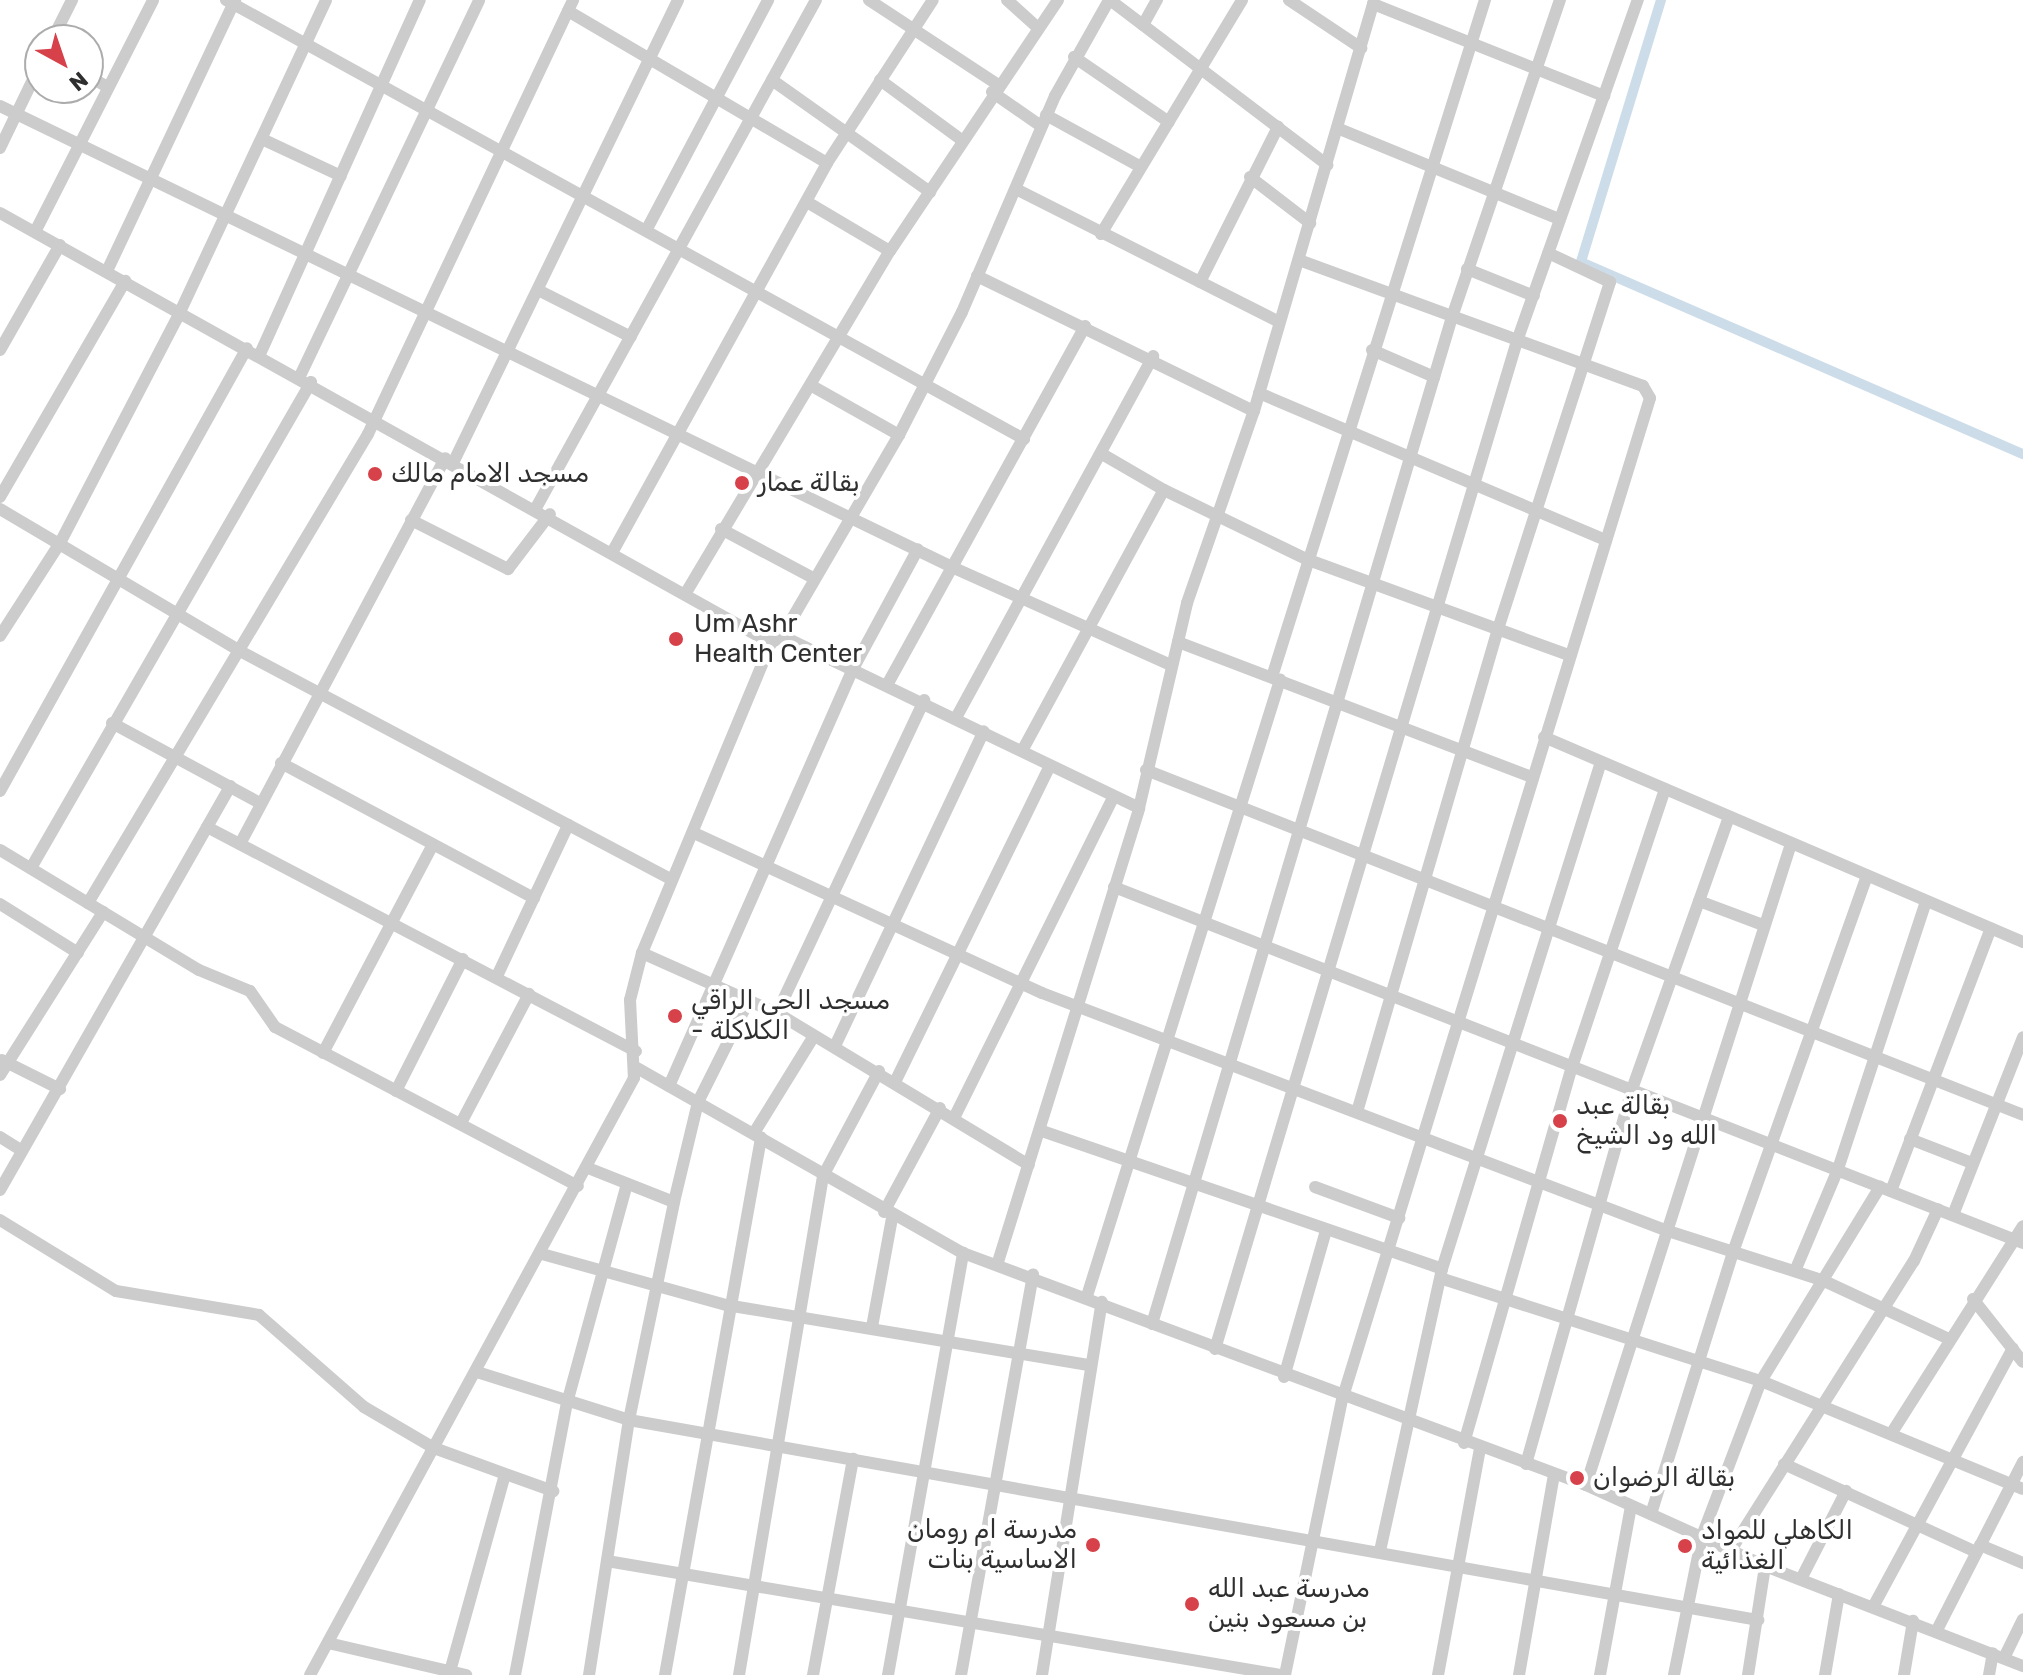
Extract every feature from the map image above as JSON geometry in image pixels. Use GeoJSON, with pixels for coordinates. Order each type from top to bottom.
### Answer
{"type":"FeatureCollection","features":[{"type":"Feature","properties":{"kind":"street"},"geometry":{"type":"LineString","coordinates":[[60,24],[72,0]]}},
{"type":"Feature","properties":{"kind":"street"},"geometry":{"type":"LineString","coordinates":[[35,232],[153,0]]}},
{"type":"Feature","properties":{"kind":"street"},"geometry":{"type":"LineString","coordinates":[[0,636],[60,543],[180,312],[326,0]]}},
{"type":"Feature","properties":{"kind":"street"},"geometry":{"type":"LineString","coordinates":[[260,354],[420,0]]}},
{"type":"Feature","properties":{"kind":"street"},"geometry":{"type":"LineString","coordinates":[[31,868],[112,723],[178,615],[305,379],[347,274],[479,0]]}},
{"type":"Feature","properties":{"kind":"street"},"geometry":{"type":"LineString","coordinates":[[240,844],[411,520],[449,460],[508,350],[678,0]]}},
{"type":"Feature","properties":{"kind":"street"},"geometry":{"type":"LineString","coordinates":[[648,227],[768,0]]}},
{"type":"Feature","properties":{"kind":"street"},"geometry":{"type":"LineString","coordinates":[[536,508],[816,0]]}},
{"type":"Feature","properties":{"kind":"street"},"geometry":{"type":"LineString","coordinates":[[869,0],[1044,120],[1141,167]]}},
{"type":"Feature","properties":{"kind":"street"},"geometry":{"type":"LineString","coordinates":[[613,551],[827,163],[933,0]]}},
{"type":"Feature","properties":{"kind":"street"},"geometry":{"type":"LineString","coordinates":[[1007,0],[1038,28]]}},
{"type":"Feature","properties":{"kind":"street"},"geometry":{"type":"LineString","coordinates":[[687,591],[721,529],[812,386],[890,251],[994,88],[1058,0]]}},
{"type":"Feature","properties":{"kind":"street"},"geometry":{"type":"LineString","coordinates":[[310,1675],[542,1254],[637,1068],[630,1000],[642,953],[671,879],[694,833],[776,640],[899,435],[977,276],[1074,57],[1110,0],[1204,67],[1327,165]]}},
{"type":"Feature","properties":{"kind":"street"},"geometry":{"type":"LineString","coordinates":[[1143,25],[1157,0]]}},
{"type":"Feature","properties":{"kind":"street"},"geometry":{"type":"LineString","coordinates":[[1101,234],[1242,0]]}},
{"type":"Feature","properties":{"kind":"street"},"geometry":{"type":"LineString","coordinates":[[1289,0],[1361,48]]}},
{"type":"Feature","properties":{"kind":"street"},"geometry":{"type":"LineString","coordinates":[[1087,1296],[1134,1161],[1166,1040],[1276,678],[1306,559],[1485,0]]}},
{"type":"Feature","properties":{"kind":"street"},"geometry":{"type":"LineString","coordinates":[[1152,1324],[1452,317],[1560,0]]}},
{"type":"Feature","properties":{"kind":"street"},"geometry":{"type":"LineString","coordinates":[[1215,1349],[1256,1206],[1296,1088],[1327,969],[1517,341],[1638,0]]}},
{"type":"Feature","properties":{"kind":"street"},"geometry":{"type":"LineString","coordinates":[[107,271],[231,1],[927,381],[1024,439]]}},
{"type":"Feature","properties":{"kind":"street"},"geometry":{"type":"LineString","coordinates":[[998,1262],[1042,1131],[1139,808],[1171,665],[1254,411],[1374,2],[1604,96]]}},
{"type":"Feature","properties":{"kind":"street"},"geometry":{"type":"LineString","coordinates":[[88,903],[376,419],[570,5],[827,163]]}},
{"type":"Feature","properties":{"kind":"street"},"geometry":{"type":"LineString","coordinates":[[1074,57],[1169,122]]}},
{"type":"Feature","properties":{"kind":"street"},"geometry":{"type":"LineString","coordinates":[[772,80],[930,192]]}},
{"type":"Feature","properties":{"kind":"street"},"geometry":{"type":"LineString","coordinates":[[880,80],[963,141]]}},
{"type":"Feature","properties":{"kind":"street"},"geometry":{"type":"LineString","coordinates":[[104,85],[108,87]]}},
{"type":"Feature","properties":{"kind":"street"},"geometry":{"type":"LineString","coordinates":[[0,148],[24,98]]}},
{"type":"Feature","properties":{"kind":"street"},"geometry":{"type":"LineString","coordinates":[[0,106],[676,432],[853,514],[954,568],[1171,665]]}},
{"type":"Feature","properties":{"kind":"street"},"geometry":{"type":"LineString","coordinates":[[1200,282],[1250,177],[1278,127]]}},
{"type":"Feature","properties":{"kind":"street"},"geometry":{"type":"LineString","coordinates":[[1337,128],[1559,219]]}},
{"type":"Feature","properties":{"kind":"street"},"geometry":{"type":"LineString","coordinates":[[262,139],[341,176]]}},
{"type":"Feature","properties":{"kind":"street"},"geometry":{"type":"LineString","coordinates":[[1250,177],[1310,223]]}},
{"type":"Feature","properties":{"kind":"street"},"geometry":{"type":"LineString","coordinates":[[1016,189],[1279,322]]}},
{"type":"Feature","properties":{"kind":"street"},"geometry":{"type":"LineString","coordinates":[[807,202],[890,251]]}},
{"type":"Feature","properties":{"kind":"street"},"geometry":{"type":"LineString","coordinates":[[0,213],[776,640],[924,700],[1113,798],[1139,808]]}},
{"type":"Feature","properties":{"kind":"street"},"geometry":{"type":"LineString","coordinates":[[0,350],[60,245]]}},
{"type":"Feature","properties":{"kind":"street"},"geometry":{"type":"LineString","coordinates":[[1357,1112],[1498,629],[1610,280],[1548,253]]}},
{"type":"Feature","properties":{"kind":"street"},"geometry":{"type":"LineString","coordinates":[[607,1561],[682,1568],[970,1623],[1049,1633],[1283,1675],[1342,1400],[1390,1253],[1489,903],[1650,394],[1581,365],[1299,260]]}},
{"type":"Feature","properties":{"kind":"street"},"geometry":{"type":"LineString","coordinates":[[1467,269],[1534,296]]}},
{"type":"Feature","properties":{"kind":"street"},"geometry":{"type":"LineString","coordinates":[[977,276],[1153,356],[1254,411]]}},
{"type":"Feature","properties":{"kind":"street"},"geometry":{"type":"LineString","coordinates":[[0,497],[125,281]]}},
{"type":"Feature","properties":{"kind":"street"},"geometry":{"type":"LineString","coordinates":[[538,290],[631,337]]}},
{"type":"Feature","properties":{"kind":"street"},"geometry":{"type":"LineString","coordinates":[[887,685],[1085,326]]}},
{"type":"Feature","properties":{"kind":"street"},"geometry":{"type":"LineString","coordinates":[[0,791],[247,348]]}},
{"type":"Feature","properties":{"kind":"street"},"geometry":{"type":"LineString","coordinates":[[1372,350],[1434,377]]}},
{"type":"Feature","properties":{"kind":"street"},"geometry":{"type":"LineString","coordinates":[[957,716],[1153,356]]}},
{"type":"Feature","properties":{"kind":"street"},"geometry":{"type":"LineString","coordinates":[[812,386],[899,435]]}},
{"type":"Feature","properties":{"kind":"street"},"geometry":{"type":"LineString","coordinates":[[1259,393],[1473,489],[1606,540]]}},
{"type":"Feature","properties":{"kind":"street"},"geometry":{"type":"LineString","coordinates":[[1102,454],[1218,519],[1306,559],[1569,655]]}},
{"type":"Feature","properties":{"kind":"street"},"geometry":{"type":"LineString","coordinates":[[1022,751],[1164,490]]}},
{"type":"Feature","properties":{"kind":"street"},"geometry":{"type":"LineString","coordinates":[[0,509],[319,695],[671,879]]}},
{"type":"Feature","properties":{"kind":"street"},"geometry":{"type":"LineString","coordinates":[[411,520],[508,569],[550,514]]}},
{"type":"Feature","properties":{"kind":"street"},"geometry":{"type":"LineString","coordinates":[[721,529],[815,579]]}},
{"type":"Feature","properties":{"kind":"street"},"geometry":{"type":"LineString","coordinates":[[669,1086],[853,669],[918,549]]}},
{"type":"Feature","properties":{"kind":"street"},"geometry":{"type":"LineString","coordinates":[[1178,642],[1529,776]]}},
{"type":"Feature","properties":{"kind":"street"},"geometry":{"type":"LineString","coordinates":[[777,1013],[827,894],[924,700]]}},
{"type":"Feature","properties":{"kind":"street"},"geometry":{"type":"LineString","coordinates":[[112,723],[260,803]]}},
{"type":"Feature","properties":{"kind":"street"},"geometry":{"type":"LineString","coordinates":[[835,1046],[984,731]]}},
{"type":"Feature","properties":{"kind":"street"},"geometry":{"type":"LineString","coordinates":[[1544,737],[2023,942]]}},
{"type":"Feature","properties":{"kind":"street"},"geometry":{"type":"LineString","coordinates":[[1380,1551],[1443,1274],[1476,1158],[1552,928],[1601,762]]}},
{"type":"Feature","properties":{"kind":"street"},"geometry":{"type":"LineString","coordinates":[[281,763],[534,898]]}},
{"type":"Feature","properties":{"kind":"street"},"geometry":{"type":"LineString","coordinates":[[896,1080],[1050,766]]}},
{"type":"Feature","properties":{"kind":"street"},"geometry":{"type":"LineString","coordinates":[[1146,770],[1363,857],[1611,950],[2023,1115]]}},
{"type":"Feature","properties":{"kind":"street"},"geometry":{"type":"LineString","coordinates":[[0,1190],[148,939],[230,786]]}},
{"type":"Feature","properties":{"kind":"street"},"geometry":{"type":"LineString","coordinates":[[1464,1443],[1511,1299],[1572,1067],[1665,789]]}},
{"type":"Feature","properties":{"kind":"street"},"geometry":{"type":"LineString","coordinates":[[954,1118],[1024,986],[1113,798]]}},
{"type":"Feature","properties":{"kind":"street"},"geometry":{"type":"LineString","coordinates":[[1526,1464],[1631,1092],[1729,817]]}},
{"type":"Feature","properties":{"kind":"street"},"geometry":{"type":"LineString","coordinates":[[498,974],[568,825]]}},
{"type":"Feature","properties":{"kind":"street"},"geometry":{"type":"LineString","coordinates":[[207,827],[390,923],[498,974],[636,1051]]}},
{"type":"Feature","properties":{"kind":"street"},"geometry":{"type":"LineString","coordinates":[[694,833],[1024,986],[1665,1230],[1822,1280],[1884,1306],[1947,1338]]}},
{"type":"Feature","properties":{"kind":"street"},"geometry":{"type":"LineString","coordinates":[[1586,1485],[1700,1119],[1791,844]]}},
{"type":"Feature","properties":{"kind":"street"},"geometry":{"type":"LineString","coordinates":[[323,1053],[432,846]]}},
{"type":"Feature","properties":{"kind":"street"},"geometry":{"type":"LineString","coordinates":[[0,850],[148,939],[250,991],[275,1027],[578,1186]]}},
{"type":"Feature","properties":{"kind":"street"},"geometry":{"type":"LineString","coordinates":[[1651,1514],[1733,1252],[1867,876]]}},
{"type":"Feature","properties":{"kind":"street"},"geometry":{"type":"LineString","coordinates":[[1114,887],[1454,1019],[1700,1119],[1774,1143],[2020,1241]]}},
{"type":"Feature","properties":{"kind":"street"},"geometry":{"type":"LineString","coordinates":[[1699,901],[1763,925]]}},
{"type":"Feature","properties":{"kind":"street"},"geometry":{"type":"LineString","coordinates":[[1795,1271],[1838,1169],[1873,1055],[1926,902]]}},
{"type":"Feature","properties":{"kind":"street"},"geometry":{"type":"LineString","coordinates":[[0,904],[78,953]]}},
{"type":"Feature","properties":{"kind":"street"},"geometry":{"type":"LineString","coordinates":[[0,1075],[4,1061],[103,912]]}},
{"type":"Feature","properties":{"kind":"street"},"geometry":{"type":"LineString","coordinates":[[1674,1675],[1702,1536],[1761,1381],[1822,1280],[1885,1189],[1910,1139],[1991,928]]}},
{"type":"Feature","properties":{"kind":"street"},"geometry":{"type":"LineString","coordinates":[[642,953],[714,988],[777,1013],[896,1080],[1029,1165]]}},
{"type":"Feature","properties":{"kind":"street"},"geometry":{"type":"LineString","coordinates":[[396,1091],[463,959]]}},
{"type":"Feature","properties":{"kind":"street"},"geometry":{"type":"LineString","coordinates":[[461,1123],[529,994]]}},
{"type":"Feature","properties":{"kind":"street"},"geometry":{"type":"LineString","coordinates":[[589,1675],[629,1420],[674,1202],[698,1102],[749,1000]]}},
{"type":"Feature","properties":{"kind":"street"},"geometry":{"type":"LineString","coordinates":[[665,1675],[726,1305],[758,1136],[814,1036]]}},
{"type":"Feature","properties":{"kind":"street"},"geometry":{"type":"LineString","coordinates":[[1953,1215],[2023,1037]]}},
{"type":"Feature","properties":{"kind":"street"},"geometry":{"type":"LineString","coordinates":[[4,1061],[60,1089]]}},
{"type":"Feature","properties":{"kind":"street"},"geometry":{"type":"LineString","coordinates":[[637,1068],[758,1136],[888,1215],[963,1253],[1033,1274],[1408,1425],[1586,1485],[1765,1566],[1937,1630],[2023,1666]]}},
{"type":"Feature","properties":{"kind":"street"},"geometry":{"type":"LineString","coordinates":[[739,1675],[803,1318],[823,1176],[879,1071]]}},
{"type":"Feature","properties":{"kind":"street"},"geometry":{"type":"LineString","coordinates":[[872,1327],[888,1215],[940,1108]]}},
{"type":"Feature","properties":{"kind":"street"},"geometry":{"type":"LineString","coordinates":[[1042,1131],[1134,1161],[1511,1299],[1567,1314],[1761,1381],[2023,1489]]}},
{"type":"Feature","properties":{"kind":"street"},"geometry":{"type":"LineString","coordinates":[[0,1137],[21,1150]]}},
{"type":"Feature","properties":{"kind":"street"},"geometry":{"type":"LineString","coordinates":[[1910,1139],[1972,1163]]}},
{"type":"Feature","properties":{"kind":"street"},"geometry":{"type":"LineString","coordinates":[[588,1168],[674,1202]]}},
{"type":"Feature","properties":{"kind":"street"},"geometry":{"type":"LineString","coordinates":[[515,1675],[553,1491],[567,1403],[598,1274],[627,1184]]}},
{"type":"Feature","properties":{"kind":"street"},"geometry":{"type":"LineString","coordinates":[[1315,1187],[1399,1218]]}},
{"type":"Feature","properties":{"kind":"street"},"geometry":{"type":"LineString","coordinates":[[1731,1550],[1884,1306],[1938,1209]]}},
{"type":"Feature","properties":{"kind":"street"},"geometry":{"type":"LineString","coordinates":[[0,1220],[116,1291],[259,1315],[315,1372],[434,1448],[553,1491]]}},
{"type":"Feature","properties":{"kind":"street"},"geometry":{"type":"LineString","coordinates":[[1891,1434],[1973,1299],[2020,1241],[2023,1226]]}},
{"type":"Feature","properties":{"kind":"street"},"geometry":{"type":"LineString","coordinates":[[1284,1377],[1326,1231]]}},
{"type":"Feature","properties":{"kind":"street"},"geometry":{"type":"LineString","coordinates":[[888,1675],[919,1471],[963,1253]]}},
{"type":"Feature","properties":{"kind":"street"},"geometry":{"type":"LineString","coordinates":[[542,1254],[654,1290],[726,1305],[1090,1365]]}},
{"type":"Feature","properties":{"kind":"street"},"geometry":{"type":"LineString","coordinates":[[961,1675],[1014,1352],[1033,1274]]}},
{"type":"Feature","properties":{"kind":"street"},"geometry":{"type":"LineString","coordinates":[[1973,1299],[2023,1362]]}},
{"type":"Feature","properties":{"kind":"street"},"geometry":{"type":"LineString","coordinates":[[1042,1675],[1102,1302]]}},
{"type":"Feature","properties":{"kind":"street"},"geometry":{"type":"LineString","coordinates":[[1873,1607],[1949,1458],[2013,1348]]}},
{"type":"Feature","properties":{"kind":"street"},"geometry":{"type":"LineString","coordinates":[[477,1372],[567,1403],[629,1420],[707,1431],[1380,1551],[1537,1575],[1758,1620]]}},
{"type":"Feature","properties":{"kind":"street"},"geometry":{"type":"LineString","coordinates":[[1438,1675],[1480,1449]]}},
{"type":"Feature","properties":{"kind":"street"},"geometry":{"type":"LineString","coordinates":[[813,1675],[853,1459]]}},
{"type":"Feature","properties":{"kind":"street"},"geometry":{"type":"LineString","coordinates":[[1937,1630],[2009,1484],[2023,1462]]}},
{"type":"Feature","properties":{"kind":"street"},"geometry":{"type":"LineString","coordinates":[[1784,1464],[1914,1523],[2023,1563]]}},
{"type":"Feature","properties":{"kind":"street"},"geometry":{"type":"LineString","coordinates":[[1519,1675],[1554,1474]]}},
{"type":"Feature","properties":{"kind":"street"},"geometry":{"type":"LineString","coordinates":[[449,1674],[505,1475]]}},
{"type":"Feature","properties":{"kind":"street"},"geometry":{"type":"LineString","coordinates":[[1801,1579],[1846,1491]]}},
{"type":"Feature","properties":{"kind":"street"},"geometry":{"type":"LineString","coordinates":[[1600,1675],[1631,1506]]}},
{"type":"Feature","properties":{"kind":"street"},"geometry":{"type":"LineString","coordinates":[[1748,1675],[1765,1566]]}},
{"type":"Feature","properties":{"kind":"street"},"geometry":{"type":"LineString","coordinates":[[1825,1675],[1839,1594]]}},
{"type":"Feature","properties":{"kind":"street"},"geometry":{"type":"LineString","coordinates":[[1989,1675],[1998,1655],[2023,1619]]}},
{"type":"Feature","properties":{"kind":"street"},"geometry":{"type":"LineString","coordinates":[[1904,1675],[1913,1621]]}},
{"type":"Feature","properties":{"kind":"street"},"geometry":{"type":"LineString","coordinates":[[328,1643],[393,1668],[466,1675]]}},
{"type":"Feature","properties":{"kind":"waterway"},"geometry":{"type":"LineString","coordinates":[[1661,0],[1581,262],[2023,454]]}},
{"type":"Feature","properties":{"kind":"place","name":"مسجد الامام مالك"},"geometry":{"type":"Point","coordinates":[375,474]}},
{"type":"Feature","properties":{"kind":"place","name":"بقالة عمار"},"geometry":{"type":"Point","coordinates":[742,483]}},
{"type":"Feature","properties":{"kind":"place","name":"Um Ashr Health Center"},"geometry":{"type":"Point","coordinates":[676,639]}},
{"type":"Feature","properties":{"kind":"place","name":"مسجد الحي الراقي - الكلاكلة"},"geometry":{"type":"Point","coordinates":[675,1016]}},
{"type":"Feature","properties":{"kind":"place","name":"بقالة عبد الله ود الشيخ"},"geometry":{"type":"Point","coordinates":[1560,1121]}},
{"type":"Feature","properties":{"kind":"place","name":"بقالة الرضوان"},"geometry":{"type":"Point","coordinates":[1577,1478]}},
{"type":"Feature","properties":{"kind":"place","name":"مدرسة ام رومان الاساسية بنات"},"geometry":{"type":"Point","coordinates":[1093,1545]}},
{"type":"Feature","properties":{"kind":"place","name":"الكاهلي للمواد الغذائية"},"geometry":{"type":"Point","coordinates":[1685,1546]}},
{"type":"Feature","properties":{"kind":"place","name":"مدرسة عبد الله بن مسعود بنين"},"geometry":{"type":"Point","coordinates":[1192,1604]}}]}
